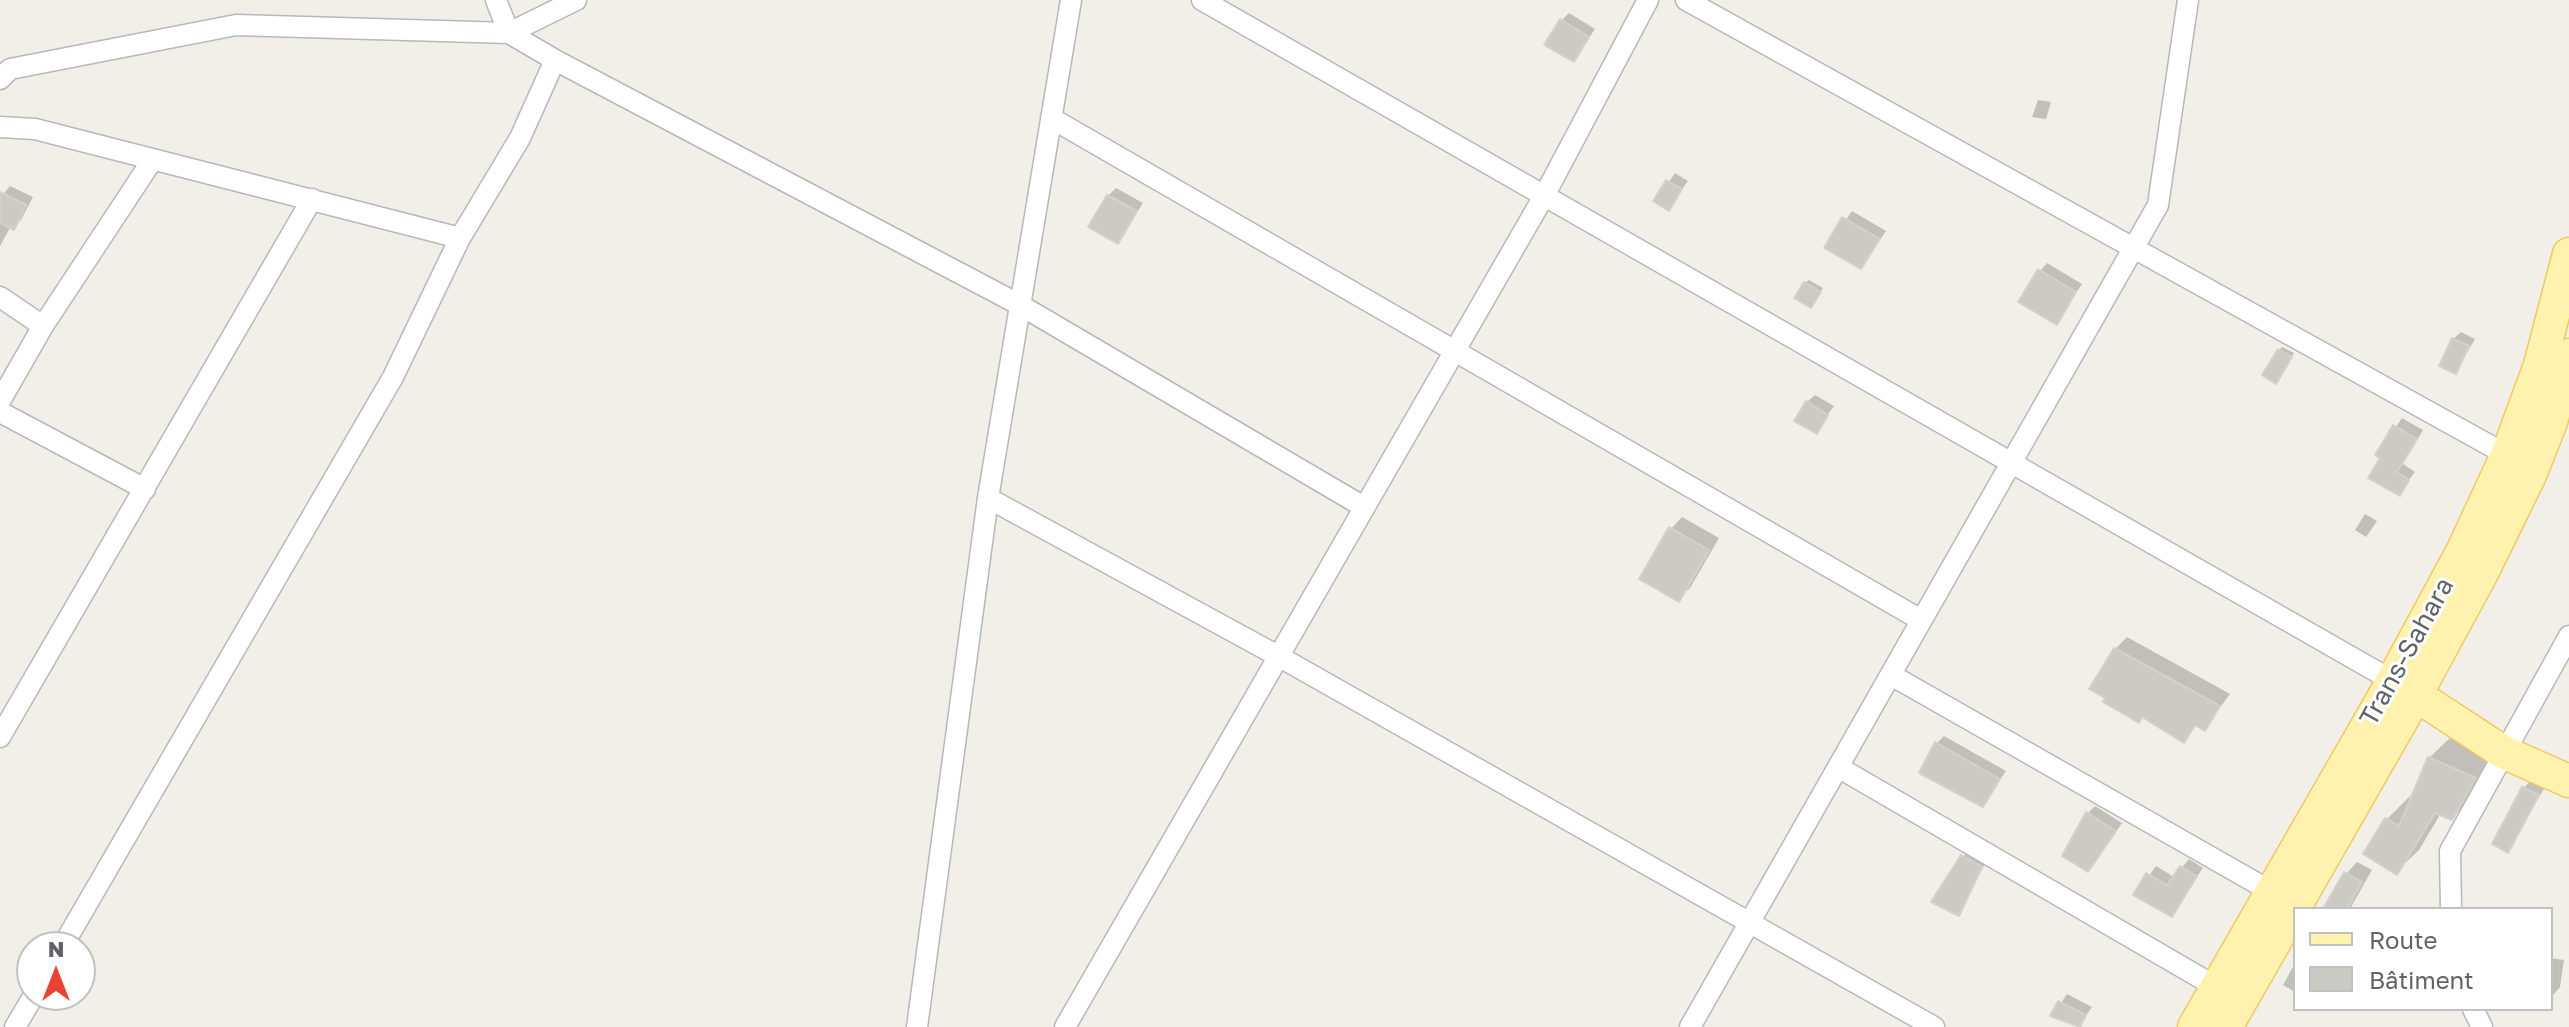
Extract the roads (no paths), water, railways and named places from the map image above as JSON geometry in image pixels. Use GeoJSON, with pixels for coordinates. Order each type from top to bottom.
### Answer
{"type":"FeatureCollection","features":[{"type":"Feature","properties":{"kind":"main road","name":"Trans-Sahara"},"geometry":{"type":"LineString","coordinates":[[2226,1027],[2405,686],[2507,455],[2540,365],[2569,254]]}},
{"type":"Feature","properties":{"kind":"main road","name":"Trans-Sahara"},"geometry":{"type":"LineString","coordinates":[[2194,1027],[2272,892],[2405,686],[2530,475],[2551,422],[2569,355]]}},
{"type":"Feature","properties":{"kind":"main road"},"geometry":{"type":"LineString","coordinates":[[2405,686],[2503,752],[2569,781]]}},
{"type":"Feature","properties":{"kind":"street"},"geometry":{"type":"LineString","coordinates":[[496,0],[509,33],[555,60],[1020,305],[1364,507]]}},
{"type":"Feature","properties":{"kind":"street"},"geometry":{"type":"LineString","coordinates":[[0,79],[10,69],[236,25],[509,33],[576,0]]}},
{"type":"Feature","properties":{"kind":"street"},"geometry":{"type":"LineString","coordinates":[[917,1027],[988,498],[1071,0]]}},
{"type":"Feature","properties":{"kind":"street"},"geometry":{"type":"LineString","coordinates":[[1202,0],[2405,686]]}},
{"type":"Feature","properties":{"kind":"street"},"geometry":{"type":"LineString","coordinates":[[1065,1027],[1544,196],[1648,0]]}},
{"type":"Feature","properties":{"kind":"street"},"geometry":{"type":"LineString","coordinates":[[1686,0],[2507,455]]}},
{"type":"Feature","properties":{"kind":"street"},"geometry":{"type":"LineString","coordinates":[[1690,1027],[2158,205],[2188,0]]}},
{"type":"Feature","properties":{"kind":"street"},"geometry":{"type":"LineString","coordinates":[[71,931],[393,377],[460,238],[520,138],[555,60]]}},
{"type":"Feature","properties":{"kind":"street"},"geometry":{"type":"LineString","coordinates":[[1051,118],[1921,620]]}},
{"type":"Feature","properties":{"kind":"street"},"geometry":{"type":"LineString","coordinates":[[0,127],[35,129],[460,238]]}},
{"type":"Feature","properties":{"kind":"street"},"geometry":{"type":"LineString","coordinates":[[0,401],[43,326],[153,159]]}},
{"type":"Feature","properties":{"kind":"street"},"geometry":{"type":"LineString","coordinates":[[0,737],[312,199]]}},
{"type":"Feature","properties":{"kind":"street"},"geometry":{"type":"LineString","coordinates":[[0,297],[43,326]]}},
{"type":"Feature","properties":{"kind":"street"},"geometry":{"type":"LineString","coordinates":[[0,412],[145,489]]}},
{"type":"Feature","properties":{"kind":"street"},"geometry":{"type":"LineString","coordinates":[[988,498],[1278,656],[1934,1027]]}},
{"type":"Feature","properties":{"kind":"street"},"geometry":{"type":"LineString","coordinates":[[2451,907],[2450,851],[2569,636]]}},
{"type":"Feature","properties":{"kind":"street"},"geometry":{"type":"LineString","coordinates":[[1891,675],[2272,892]]}},
{"type":"Feature","properties":{"kind":"street"},"geometry":{"type":"LineString","coordinates":[[1838,767],[2218,988]]}}]}
